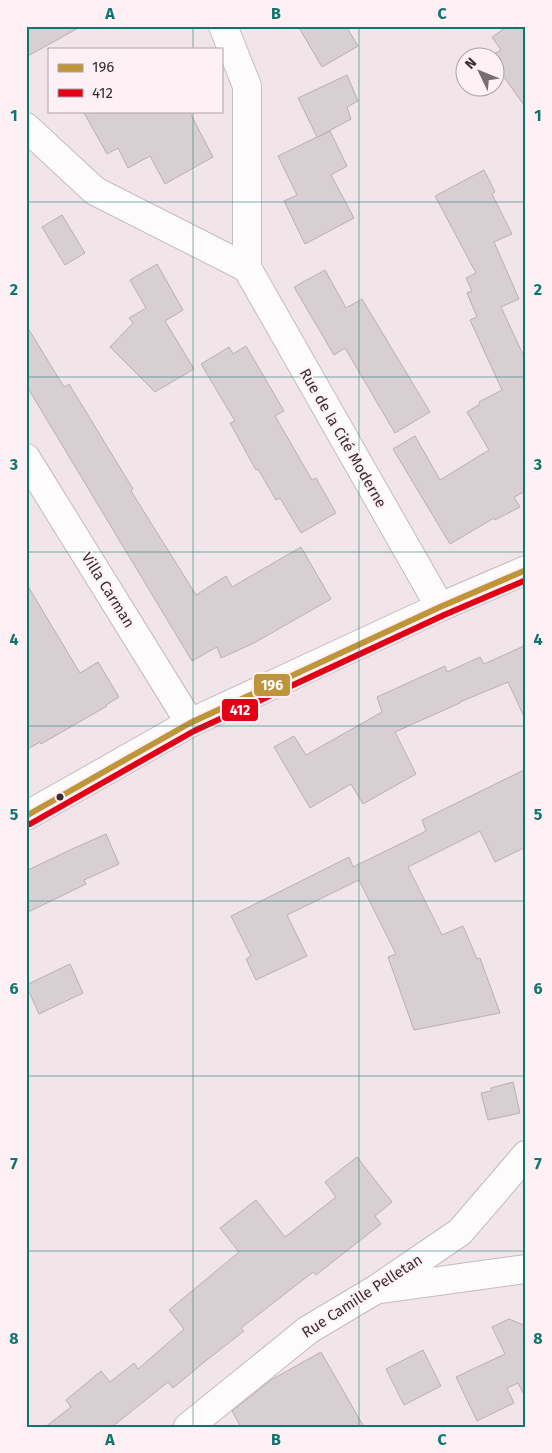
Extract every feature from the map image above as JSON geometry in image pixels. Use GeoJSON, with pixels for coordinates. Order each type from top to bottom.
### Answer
{"type":"FeatureCollection","features":[{"type":"Feature","properties":{"kind":"street","name":"Rue de la Cité Moderne"},"geometry":{"type":"LineString","coordinates":[[223,26],[247,86],[247,268],[440,607]]}},
{"type":"Feature","properties":{"kind":"street"},"geometry":{"type":"LineString","coordinates":[[26,126],[95,191],[247,268]]}},
{"type":"Feature","properties":{"kind":"street","name":"Villa Carman"},"geometry":{"type":"LineString","coordinates":[[26,458],[190,723]]}},
{"type":"Feature","properties":{"kind":"street"},"geometry":{"type":"LineString","coordinates":[[26,816],[190,723],[440,607],[526,570]]}},
{"type":"Feature","properties":{"kind":"street","name":"Rue Camille Pelletan"},"geometry":{"type":"LineString","coordinates":[[188,1427],[308,1330],[375,1290],[460,1232],[526,1155]]}},
{"type":"Feature","properties":{"kind":"street"},"geometry":{"type":"LineString","coordinates":[[375,1290],[526,1269]]}},
{"type":"Feature","properties":{"kind":"building"},"geometry":{"type":"Polygon","coordinates":[[[26,26],[82,26],[26,57],[26,26]]]}},
{"type":"Feature","properties":{"kind":"building"},"geometry":{"type":"Polygon","coordinates":[[[298,26],[346,26],[358,46],[322,67],[298,26]]]}},
{"type":"Feature","properties":{"kind":"building"},"geometry":{"type":"Polygon","coordinates":[[[508,26],[526,26],[526,108],[504,77],[504,48],[500,48],[492,37],[508,26]]]}},
{"type":"Feature","properties":{"kind":"building"},"geometry":{"type":"Polygon","coordinates":[[[347,75],[358,101],[347,107],[351,119],[318,137],[330,131],[347,166],[331,175],[354,218],[305,244],[284,201],[297,195],[278,156],[317,137],[298,98],[347,75]]]}},
{"type":"Feature","properties":{"kind":"building"},"geometry":{"type":"Polygon","coordinates":[[[84,112],[190,112],[213,157],[165,184],[150,156],[128,168],[118,148],[107,154],[84,112]]]}},
{"type":"Feature","properties":{"kind":"building"},"geometry":{"type":"Polygon","coordinates":[[[484,170],[495,192],[492,194],[512,234],[494,242],[519,299],[501,307],[526,361],[526,491],[514,497],[520,507],[495,520],[494,518],[450,544],[393,449],[415,436],[440,480],[489,450],[467,412],[480,404],[479,402],[502,390],[470,320],[477,317],[467,293],[472,291],[466,278],[476,273],[435,196],[484,170]]]}},
{"type":"Feature","properties":{"kind":"building"},"geometry":{"type":"Polygon","coordinates":[[[62,215],[85,253],[65,265],[42,227],[62,215]]]}},
{"type":"Feature","properties":{"kind":"building"},"geometry":{"type":"Polygon","coordinates":[[[157,264],[183,310],[165,321],[194,369],[155,392],[110,347],[133,323],[129,318],[146,308],[130,280],[157,264]]]}},
{"type":"Feature","properties":{"kind":"building"},"geometry":{"type":"Polygon","coordinates":[[[325,270],[346,308],[362,299],[430,412],[395,433],[345,348],[334,355],[294,287],[325,270]]]}},
{"type":"Feature","properties":{"kind":"building"},"geometry":{"type":"Polygon","coordinates":[[[26,325],[64,387],[69,384],[133,489],[131,491],[196,595],[226,576],[232,587],[301,547],[331,599],[254,643],[221,658],[217,647],[192,661],[26,385],[26,325]]]}},
{"type":"Feature","properties":{"kind":"building"},"geometry":{"type":"Polygon","coordinates":[[[246,346],[284,411],[275,416],[312,480],[316,478],[336,513],[301,533],[280,498],[276,500],[258,469],[256,470],[230,423],[235,421],[201,364],[229,347],[233,354],[246,346]]]}},
{"type":"Feature","properties":{"kind":"building"},"geometry":{"type":"Polygon","coordinates":[[[26,583],[80,673],[98,662],[119,697],[107,706],[41,744],[40,742],[26,750],[26,583]]]}},
{"type":"Feature","properties":{"kind":"building"},"geometry":{"type":"Polygon","coordinates":[[[526,645],[526,721],[508,682],[395,732],[416,774],[363,804],[351,784],[310,808],[274,747],[294,736],[306,755],[382,712],[377,697],[445,666],[447,672],[480,657],[484,664],[526,645]]]}},
{"type":"Feature","properties":{"kind":"building"},"geometry":{"type":"Polygon","coordinates":[[[526,769],[526,847],[495,862],[480,831],[408,867],[442,935],[463,926],[477,959],[480,958],[500,1013],[414,1030],[388,957],[396,954],[359,880],[287,915],[307,956],[256,980],[246,959],[251,956],[231,916],[349,857],[353,867],[404,842],[426,831],[422,820],[526,769]]]}},
{"type":"Feature","properties":{"kind":"building"},"geometry":{"type":"Polygon","coordinates":[[[106,834],[119,864],[84,880],[86,884],[26,913],[26,871],[106,834]]]}},
{"type":"Feature","properties":{"kind":"building"},"geometry":{"type":"Polygon","coordinates":[[[70,964],[83,993],[39,1014],[26,985],[70,964]]]}},
{"type":"Feature","properties":{"kind":"building"},"geometry":{"type":"Polygon","coordinates":[[[513,1082],[520,1113],[488,1120],[481,1093],[513,1082]]]}},
{"type":"Feature","properties":{"kind":"building"},"geometry":{"type":"Polygon","coordinates":[[[357,1157],[392,1202],[375,1216],[381,1224],[316,1275],[313,1272],[241,1328],[244,1331],[173,1388],[168,1382],[112,1427],[45,1427],[71,1407],[66,1400],[101,1371],[110,1382],[134,1363],[138,1369],[184,1329],[169,1310],[239,1252],[220,1228],[256,1200],[285,1237],[336,1197],[325,1182],[357,1157]]]}},
{"type":"Feature","properties":{"kind":"building"},"geometry":{"type":"Polygon","coordinates":[[[509,1319],[526,1326],[526,1399],[518,1383],[507,1388],[514,1403],[477,1421],[456,1377],[505,1354],[492,1327],[509,1319]]]}},
{"type":"Feature","properties":{"kind":"building"},"geometry":{"type":"Polygon","coordinates":[[[423,1350],[441,1386],[404,1405],[386,1369],[423,1350]]]}},
{"type":"Feature","properties":{"kind":"building"},"geometry":{"type":"Polygon","coordinates":[[[321,1352],[364,1427],[241,1427],[232,1411],[271,1380],[321,1352]]]}},
{"type":"Feature","properties":{"kind":"transit line","name":"196"},"geometry":{"type":"LineString","coordinates":[[26,816],[190,723],[440,607],[526,570]]}},
{"type":"Feature","properties":{"kind":"transit line","name":"412"},"geometry":{"type":"LineString","coordinates":[[30,824],[194,731],[444,615],[526,580]]}}]}
